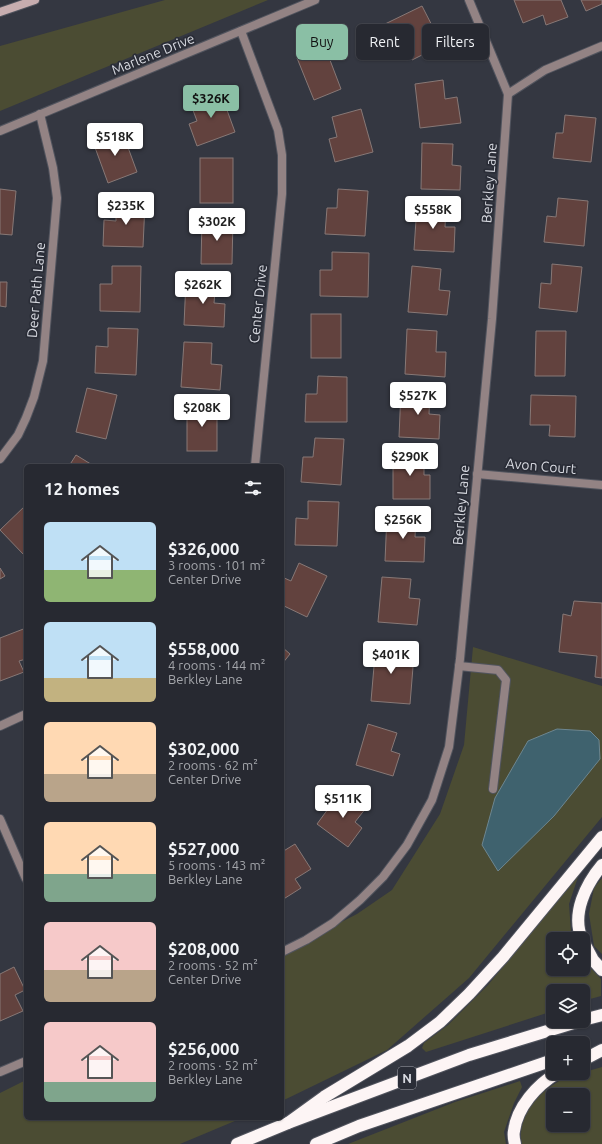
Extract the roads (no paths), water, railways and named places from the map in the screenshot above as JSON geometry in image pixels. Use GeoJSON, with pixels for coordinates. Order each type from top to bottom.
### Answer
{"type":"FeatureCollection","features":[{"type":"Feature","properties":{"kind":"highway"},"geometry":{"type":"LineString","coordinates":[[288,1123],[324,1096],[408,1046],[440,1022],[469,994],[503,957],[602,837]]}},
{"type":"Feature","properties":{"kind":"highway"},"geometry":{"type":"LineString","coordinates":[[580,932],[578,918],[581,904],[586,889],[602,865]]}},
{"type":"Feature","properties":{"kind":"highway"},"geometry":{"type":"LineString","coordinates":[[590,955],[602,970]]}},
{"type":"Feature","properties":{"kind":"highway"},"geometry":{"type":"LineString","coordinates":[[590,1018],[602,1015]]}},
{"type":"Feature","properties":{"kind":"highway","name":"N"},"geometry":{"type":"LineString","coordinates":[[238,1144],[288,1123],[468,1055],[557,1028]]}},
{"type":"Feature","properties":{"kind":"highway"},"geometry":{"type":"LineString","coordinates":[[590,1051],[602,1049]]}},
{"type":"Feature","properties":{"kind":"highway"},"geometry":{"type":"LineString","coordinates":[[590,1056],[602,1049]]}},
{"type":"Feature","properties":{"kind":"highway","name":"N"},"geometry":{"type":"LineString","coordinates":[[316,1144],[359,1126],[546,1062]]}},
{"type":"Feature","properties":{"kind":"highway"},"geometry":{"type":"LineString","coordinates":[[515,1144],[514,1132],[519,1115],[527,1100],[547,1080]]}},
{"type":"Feature","properties":{"kind":"main road"},"geometry":{"type":"LineString","coordinates":[[0,12],[35,0]]}},
{"type":"Feature","properties":{"kind":"street","name":"Marlene Drive"},"geometry":{"type":"LineString","coordinates":[[0,131],[315,0]]}},
{"type":"Feature","properties":{"kind":"street","name":"Berkley Lane"},"geometry":{"type":"LineString","coordinates":[[284,951],[306,940],[332,923],[360,900],[383,876],[407,845],[432,800],[449,747],[459,666],[492,319],[508,94],[469,0]]}},
{"type":"Feature","properties":{"kind":"street","name":"Center Drive"},"geometry":{"type":"LineString","coordinates":[[241,31],[278,130],[282,155],[282,194],[255,464]]}},
{"type":"Feature","properties":{"kind":"street"},"geometry":{"type":"LineString","coordinates":[[508,94],[544,70],[602,46]]}},
{"type":"Feature","properties":{"kind":"street","name":"Deer Path Lane"},"geometry":{"type":"LineString","coordinates":[[0,459],[18,435],[26,418],[34,397],[43,361],[57,198],[53,168],[40,114]]}},
{"type":"Feature","properties":{"kind":"street","name":"Avon Court"},"geometry":{"type":"LineString","coordinates":[[477,474],[602,485]]}},
{"type":"Feature","properties":{"kind":"street"},"geometry":{"type":"LineString","coordinates":[[459,666],[498,670],[506,680],[493,789]]}},
{"type":"Feature","properties":{"kind":"street"},"geometry":{"type":"LineString","coordinates":[[0,726],[24,715]]}},
{"type":"Feature","properties":{"kind":"street"},"geometry":{"type":"LineString","coordinates":[[0,819],[24,874]]}},
{"type":"Feature","properties":{"kind":"street"},"geometry":{"type":"LineString","coordinates":[[0,1072],[24,1062]]}},
{"type":"Feature","properties":{"kind":"water"},"geometry":{"type":"Polygon","coordinates":[[[557,729],[590,731],[599,740],[600,759],[554,816],[498,871],[482,845],[495,798],[528,741],[557,729]]]}}]}
